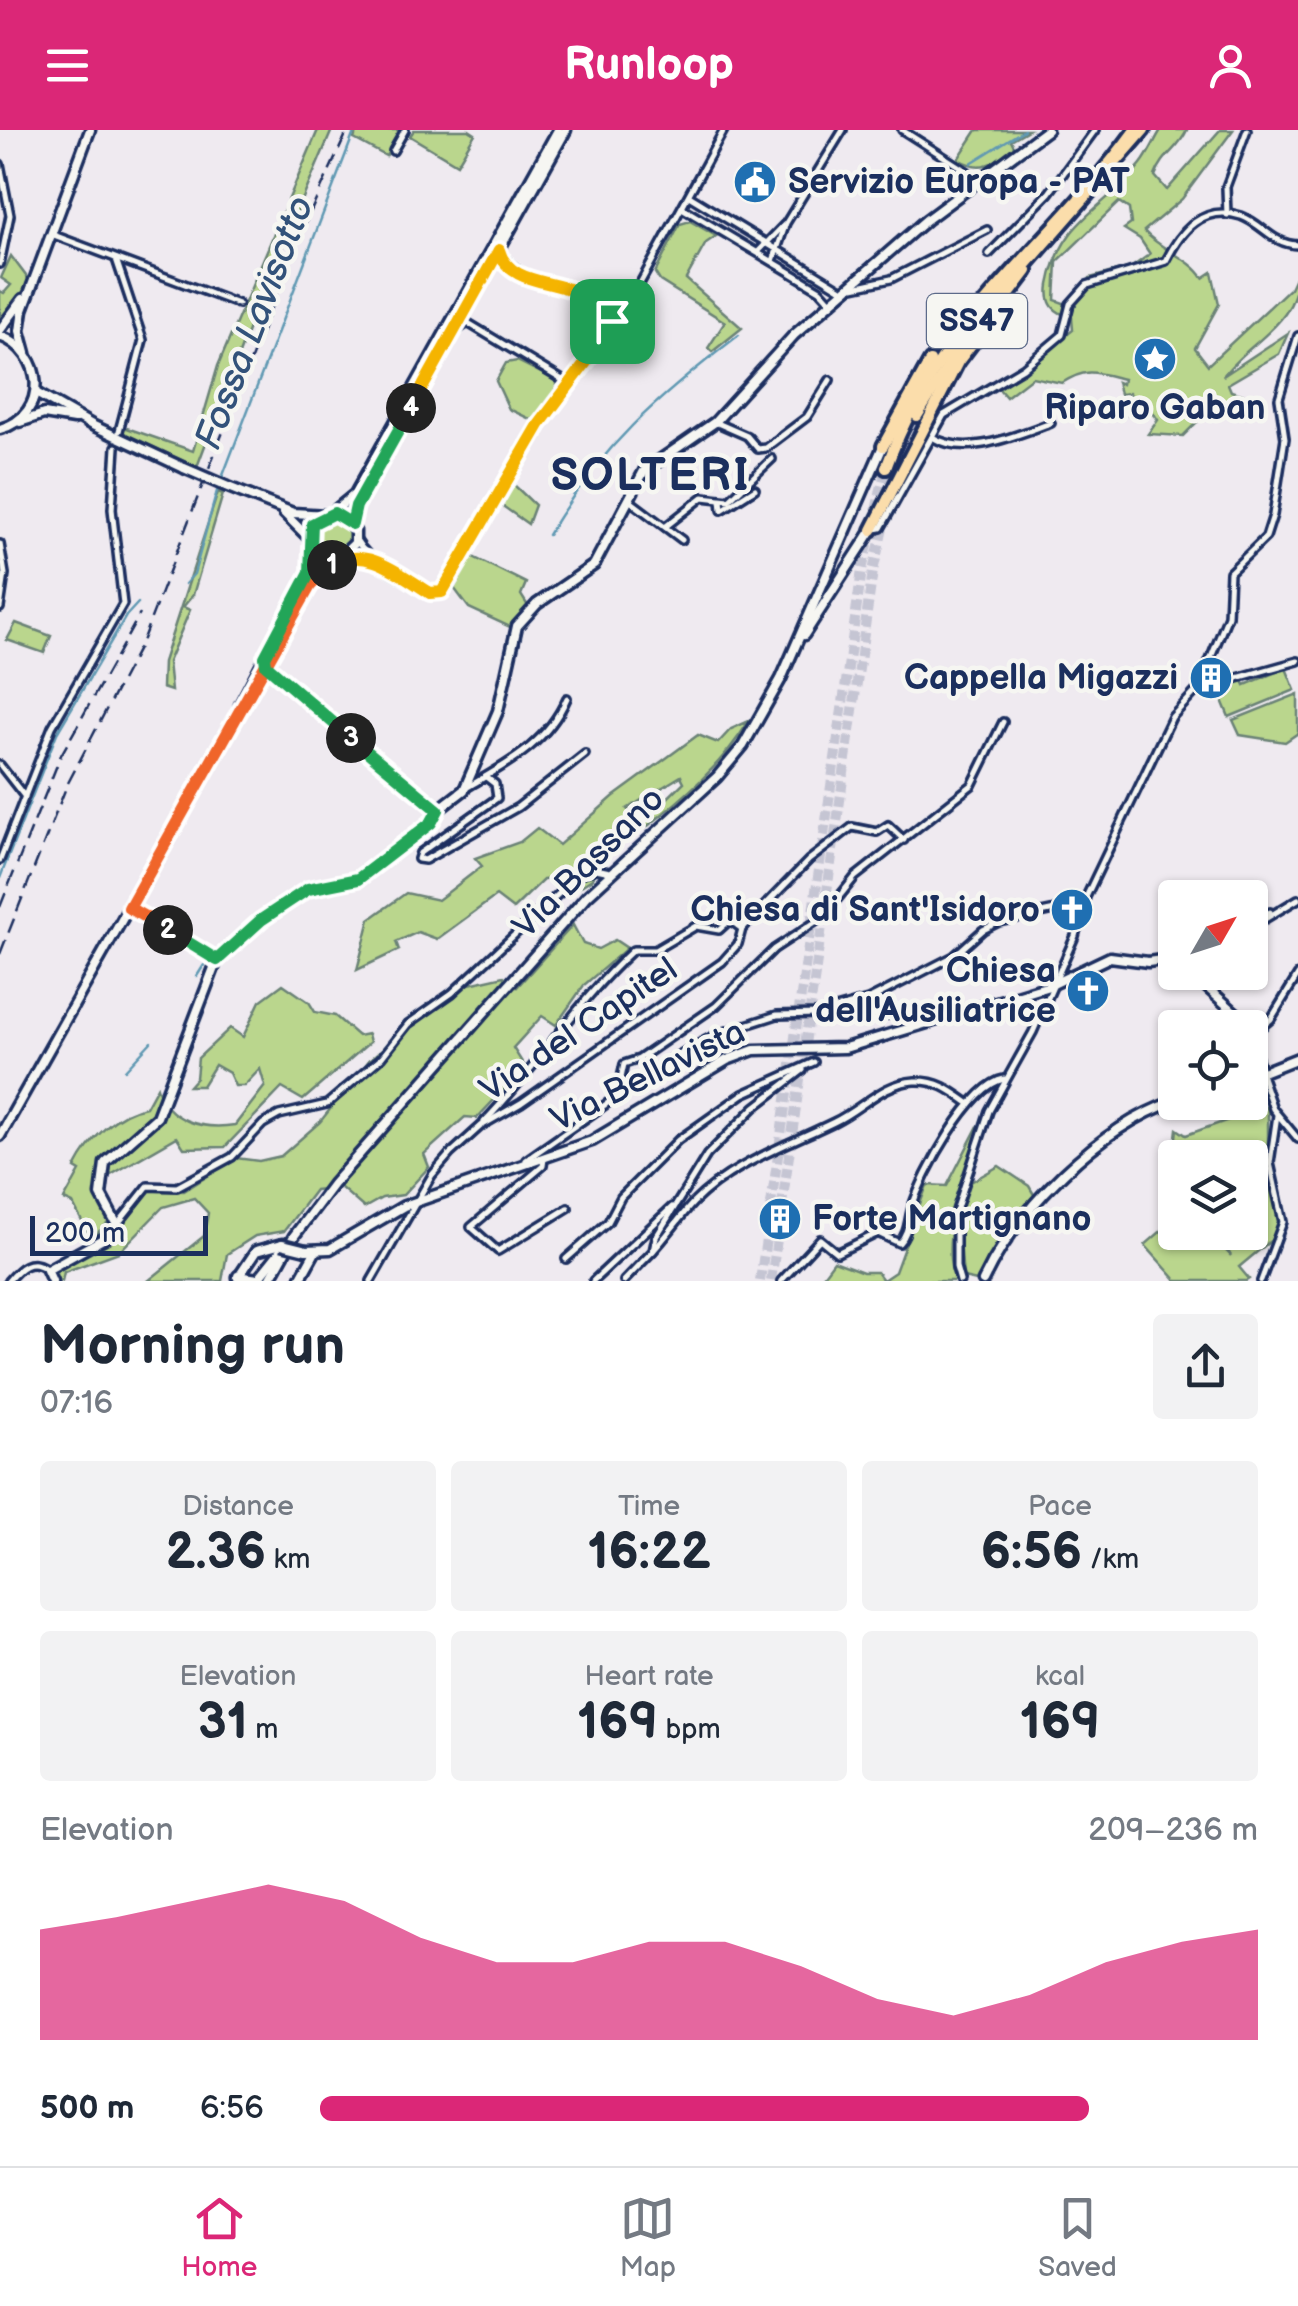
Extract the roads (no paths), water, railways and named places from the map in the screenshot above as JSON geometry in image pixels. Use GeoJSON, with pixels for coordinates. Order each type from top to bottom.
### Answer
{"type":"FeatureCollection","features":[{"type":"Feature","properties":{"kind":"highway","name":"SS47"},"geometry":{"type":"LineString","coordinates":[[886,468],[910,410],[936,364],[993,290],[1135,130]]}},
{"type":"Feature","properties":{"kind":"highway","name":"SS47"},"geometry":{"type":"LineString","coordinates":[[917,416],[974,325],[1144,130]]}},
{"type":"Feature","properties":{"kind":"highway"},"geometry":{"type":"LineString","coordinates":[[872,530],[958,362],[1050,237]]}},
{"type":"Feature","properties":{"kind":"highway"},"geometry":{"type":"LineString","coordinates":[[883,446],[934,355],[977,302],[993,290]]}},
{"type":"Feature","properties":{"kind":"main road"},"geometry":{"type":"LineString","coordinates":[[11,425],[35,396],[35,371],[20,326],[90,130]]}},
{"type":"Feature","properties":{"kind":"main road"},"geometry":{"type":"LineString","coordinates":[[35,396],[281,510],[321,516],[332,513],[354,494],[558,130]]}},
{"type":"Feature","properties":{"kind":"main road"},"geometry":{"type":"LineString","coordinates":[[0,1136],[318,575],[353,548],[356,506],[566,130]]}},
{"type":"Feature","properties":{"kind":"main road"},"geometry":{"type":"LineString","coordinates":[[52,1281],[47,1270],[110,1235],[117,1224],[102,1195],[105,1163],[157,1117],[217,960],[261,920],[308,889],[358,879],[431,823],[438,810],[464,790],[498,710],[517,626],[537,604],[594,565],[647,469],[685,447],[715,422],[794,335],[926,220],[1047,130]]}},
{"type":"Feature","properties":{"kind":"main road"},"geometry":{"type":"LineString","coordinates":[[26,353],[0,333],[34,282]]}},
{"type":"Feature","properties":{"kind":"main road"},"geometry":{"type":"LineString","coordinates":[[0,429],[44,414],[92,425]]}},
{"type":"Feature","properties":{"kind":"main road","name":"Via Bassano"},"geometry":{"type":"LineString","coordinates":[[294,1236],[355,1159],[610,872],[726,767],[760,721],[782,679],[883,446]]}},
{"type":"Feature","properties":{"kind":"main road"},"geometry":{"type":"LineString","coordinates":[[232,728],[246,688],[267,664],[310,572],[312,548],[308,538],[281,510]]}},
{"type":"Feature","properties":{"kind":"main road"},"geometry":{"type":"LineString","coordinates":[[332,513],[352,524]]}},
{"type":"Feature","properties":{"kind":"main road"},"geometry":{"type":"LineString","coordinates":[[308,538],[312,524],[321,516]]}},
{"type":"Feature","properties":{"kind":"main road"},"geometry":{"type":"LineString","coordinates":[[782,679],[824,600],[872,530]]}},
{"type":"Feature","properties":{"kind":"main road"},"geometry":{"type":"LineString","coordinates":[[312,548],[324,558],[342,558]]}},
{"type":"Feature","properties":{"kind":"main road","name":"Via Bellavista"},"geometry":{"type":"LineString","coordinates":[[311,1251],[330,1249],[415,1203],[592,1141],[748,1052],[779,1046],[845,1048],[1049,986],[1110,956],[1158,961]]}},
{"type":"Feature","properties":{"kind":"main road"},"geometry":{"type":"LineString","coordinates":[[1210,990],[1232,1010]]}},
{"type":"Feature","properties":{"kind":"main road"},"geometry":{"type":"LineString","coordinates":[[1268,1071],[1298,1058]]}},
{"type":"Feature","properties":{"kind":"main road"},"geometry":{"type":"LineString","coordinates":[[983,1281],[1062,1172],[1120,1129],[1158,1110]]}},
{"type":"Feature","properties":{"kind":"main road"},"geometry":{"type":"LineString","coordinates":[[560,1150],[572,1140]]}},
{"type":"Feature","properties":{"kind":"main road"},"geometry":{"type":"LineString","coordinates":[[238,1279],[258,1279],[294,1236]]}},
{"type":"Feature","properties":{"kind":"main road"},"geometry":{"type":"LineString","coordinates":[[271,1281],[294,1236]]}},
{"type":"Feature","properties":{"kind":"main road"},"geometry":{"type":"LineString","coordinates":[[238,1279],[254,1254],[282,1244],[311,1251],[299,1281]]}},
{"type":"Feature","properties":{"kind":"street"},"geometry":{"type":"LineString","coordinates":[[394,150],[405,130]]}},
{"type":"Feature","properties":{"kind":"street"},"geometry":{"type":"LineString","coordinates":[[356,538],[368,557],[430,593],[442,592],[539,425],[615,324],[724,130]]}},
{"type":"Feature","properties":{"kind":"street"},"geometry":{"type":"LineString","coordinates":[[773,262],[786,223],[843,130]]}},
{"type":"Feature","properties":{"kind":"street"},"geometry":{"type":"LineString","coordinates":[[902,130],[979,180]]}},
{"type":"Feature","properties":{"kind":"street"},"geometry":{"type":"LineString","coordinates":[[989,254],[1048,194],[1094,130]]}},
{"type":"Feature","properties":{"kind":"street"},"geometry":{"type":"LineString","coordinates":[[1226,215],[1226,187],[1246,130]]}},
{"type":"Feature","properties":{"kind":"street"},"geometry":{"type":"LineString","coordinates":[[0,164],[10,214],[0,264]]}},
{"type":"Feature","properties":{"kind":"street"},"geometry":{"type":"LineString","coordinates":[[689,196],[851,289],[890,279],[987,230]]}},
{"type":"Feature","properties":{"kind":"street"},"geometry":{"type":"LineString","coordinates":[[682,208],[820,290],[832,304]]}},
{"type":"Feature","properties":{"kind":"street"},"geometry":{"type":"LineString","coordinates":[[872,530],[882,528],[944,415],[1023,368],[1062,335],[1070,304],[1087,286],[1154,268],[1166,261],[1183,230],[1194,220],[1240,216],[1276,241],[1298,245]]}},
{"type":"Feature","properties":{"kind":"street"},"geometry":{"type":"LineString","coordinates":[[758,252],[786,223]]}},
{"type":"Feature","properties":{"kind":"street"},"geometry":{"type":"LineString","coordinates":[[51,234],[238,304]]}},
{"type":"Feature","properties":{"kind":"street"},"geometry":{"type":"LineString","coordinates":[[499,250],[502,260],[532,281],[575,292],[615,324]]}},
{"type":"Feature","properties":{"kind":"street"},"geometry":{"type":"LineString","coordinates":[[116,258],[143,340],[118,431]]}},
{"type":"Feature","properties":{"kind":"street"},"geometry":{"type":"LineString","coordinates":[[454,331],[468,322],[568,384]]}},
{"type":"Feature","properties":{"kind":"street"},"geometry":{"type":"LineString","coordinates":[[960,1281],[956,1267],[956,1211],[1004,1080],[1033,1032],[1049,986],[1074,936],[1086,897],[1172,717],[1198,689],[1228,616],[1230,572],[1266,537],[1285,438],[1278,398],[1298,336]]}},
{"type":"Feature","properties":{"kind":"street"},"geometry":{"type":"LineString","coordinates":[[715,422],[747,436],[758,449],[766,448],[807,416],[830,380]]}},
{"type":"Feature","properties":{"kind":"street"},"geometry":{"type":"LineString","coordinates":[[932,437],[954,446],[1020,436],[1051,423]]}},
{"type":"Feature","properties":{"kind":"street"},"geometry":{"type":"LineString","coordinates":[[0,860],[52,727],[123,604],[112,508],[116,447]]}},
{"type":"Feature","properties":{"kind":"street"},"geometry":{"type":"LineString","coordinates":[[665,526],[703,496],[729,500],[772,459]]}},
{"type":"Feature","properties":{"kind":"street"},"geometry":{"type":"LineString","coordinates":[[722,500],[722,510],[756,489]]}},
{"type":"Feature","properties":{"kind":"street"},"geometry":{"type":"LineString","coordinates":[[629,500],[682,540]]}},
{"type":"Feature","properties":{"kind":"street"},"geometry":{"type":"LineString","coordinates":[[0,544],[6,574],[0,608]]}},
{"type":"Feature","properties":{"kind":"street"},"geometry":{"type":"LineString","coordinates":[[342,558],[368,557]]}},
{"type":"Feature","properties":{"kind":"street"},"geometry":{"type":"LineString","coordinates":[[1198,689],[1298,661]]}},
{"type":"Feature","properties":{"kind":"street"},"geometry":{"type":"LineString","coordinates":[[267,664],[438,810]]}},
{"type":"Feature","properties":{"kind":"street"},"geometry":{"type":"LineString","coordinates":[[464,790],[545,735],[567,698]]}},
{"type":"Feature","properties":{"kind":"street"},"geometry":{"type":"LineString","coordinates":[[617,1097],[624,1064],[639,1060],[716,1006],[774,949],[822,917],[855,876],[972,784],[1002,722]]}},
{"type":"Feature","properties":{"kind":"street"},"geometry":{"type":"LineString","coordinates":[[486,777],[495,784],[497,798],[420,852],[418,860],[425,860],[518,807],[585,754]]}},
{"type":"Feature","properties":{"kind":"street"},"geometry":{"type":"LineString","coordinates":[[0,765],[24,797]]}},
{"type":"Feature","properties":{"kind":"street","name":"Via del Capitel"},"geometry":{"type":"LineString","coordinates":[[480,1126],[521,1104],[722,962],[738,944],[742,928],[809,860],[852,828],[877,832],[888,826],[904,840]]}},
{"type":"Feature","properties":{"kind":"street"},"geometry":{"type":"LineString","coordinates":[[117,1224],[148,1186],[177,1187],[232,1157],[251,1134],[278,1115],[327,1104],[382,1057],[408,1024],[452,994],[580,874],[596,868],[610,872]]}},
{"type":"Feature","properties":{"kind":"street"},"geometry":{"type":"LineString","coordinates":[[818,1014],[894,988],[954,956],[983,930],[999,922],[1056,910],[1086,897]]}},
{"type":"Feature","properties":{"kind":"street"},"geometry":{"type":"LineString","coordinates":[[1268,914],[1298,900]]}},
{"type":"Feature","properties":{"kind":"street"},"geometry":{"type":"LineString","coordinates":[[129,908],[217,960]]}},
{"type":"Feature","properties":{"kind":"street"},"geometry":{"type":"LineString","coordinates":[[1268,915],[1273,912]]}},
{"type":"Feature","properties":{"kind":"street","name":"Via del Capitel"},"geometry":{"type":"LineString","coordinates":[[371,1281],[432,1175],[554,1044],[586,995],[633,950],[656,950],[696,926],[719,930],[730,920],[742,928]]}},
{"type":"Feature","properties":{"kind":"street"},"geometry":{"type":"LineString","coordinates":[[1268,1022],[1298,975]]}},
{"type":"Feature","properties":{"kind":"street"},"geometry":{"type":"LineString","coordinates":[[524,1162],[715,1035],[777,1016],[859,1017],[968,1008]]}},
{"type":"Feature","properties":{"kind":"street"},"geometry":{"type":"LineString","coordinates":[[653,1251],[656,1237],[680,1198],[725,1135],[827,1048]]}},
{"type":"Feature","properties":{"kind":"street"},"geometry":{"type":"LineString","coordinates":[[566,1258],[608,1222],[620,1196],[678,1140],[743,1094],[814,1062]]}},
{"type":"Feature","properties":{"kind":"street"},"geometry":{"type":"LineString","coordinates":[[781,1281],[820,1238],[837,1253],[878,1233],[899,1244],[924,1181],[970,1104],[996,1081],[1004,1080]]}},
{"type":"Feature","properties":{"kind":"street"},"geometry":{"type":"LineString","coordinates":[[624,1281],[707,1191],[756,1160],[833,1122],[880,1091],[909,1082],[932,1082],[955,1091],[970,1104]]}},
{"type":"Feature","properties":{"kind":"street"},"geometry":{"type":"LineString","coordinates":[[1268,1092],[1277,1115],[1298,1139]]}},
{"type":"Feature","properties":{"kind":"street"},"geometry":{"type":"LineString","coordinates":[[1261,1281],[1283,1222],[1270,1163],[1277,1115]]}},
{"type":"Feature","properties":{"kind":"street"},"geometry":{"type":"LineString","coordinates":[[544,1156],[543,1166],[471,1227],[498,1251],[568,1208]]}},
{"type":"Feature","properties":{"kind":"street"},"geometry":{"type":"LineString","coordinates":[[593,1281],[654,1227],[680,1198]]}},
{"type":"Feature","properties":{"kind":"street"},"geometry":{"type":"LineString","coordinates":[[8,1281],[26,1264],[37,1263],[47,1270]]}},
{"type":"Feature","properties":{"kind":"waterway","name":"Fossa Lavisotto"},"geometry":{"type":"LineString","coordinates":[[222,478],[355,130]]}},
{"type":"Feature","properties":{"kind":"waterway"},"geometry":{"type":"LineString","coordinates":[[971,163],[1024,130]]}},
{"type":"Feature","properties":{"kind":"waterway"},"geometry":{"type":"LineString","coordinates":[[548,535],[589,475],[633,425],[739,335]]}},
{"type":"Feature","properties":{"kind":"waterway","name":"Fossa Lavisotto"},"geometry":{"type":"LineString","coordinates":[[185,584],[194,574],[217,491]]}},
{"type":"Feature","properties":{"kind":"waterway","name":"Fossa Lavisotto"},"geometry":{"type":"LineString","coordinates":[[0,878],[57,733],[126,616],[138,603]]}},
{"type":"Feature","properties":{"kind":"waterway"},"geometry":{"type":"LineString","coordinates":[[197,976],[204,965]]}},
{"type":"Feature","properties":{"kind":"waterway"},"geometry":{"type":"LineString","coordinates":[[125,1070],[151,1042]]}},
{"type":"Feature","properties":{"kind":"tunnel"},"geometry":{"type":"LineString","coordinates":[[896,475],[917,416]]}},
{"type":"Feature","properties":{"kind":"tunnel"},"geometry":{"type":"LineString","coordinates":[[760,1281],[862,570],[886,468]]}},
{"type":"Feature","properties":{"kind":"tunnel"},"geometry":{"type":"LineString","coordinates":[[771,1281],[873,571],[886,516]]}},
{"type":"Feature","properties":{"kind":"railway"},"geometry":{"type":"LineString","coordinates":[[0,954],[67,785],[143,639],[294,248],[348,130]]}},
{"type":"Feature","properties":{"kind":"railway"},"geometry":{"type":"LineString","coordinates":[[0,907],[61,755],[140,614]]}},
{"type":"Feature","properties":{"kind":"place","name":"Servizio Europa - PAT"},"geometry":{"type":"Point","coordinates":[755,182]}},
{"type":"Feature","properties":{"kind":"place","name":"Riparo Gaban"},"geometry":{"type":"Point","coordinates":[1155,359]}},
{"type":"Feature","properties":{"kind":"place","name":"Cappella Migazzi"},"geometry":{"type":"Point","coordinates":[1211,678]}},
{"type":"Feature","properties":{"kind":"place","name":"Chiesa di Sant'Isidoro"},"geometry":{"type":"Point","coordinates":[1072,910]}},
{"type":"Feature","properties":{"kind":"place","name":"Chiesa dell'Ausiliatrice"},"geometry":{"type":"Point","coordinates":[1088,991]}},
{"type":"Feature","properties":{"kind":"place","name":"Forte Martignano"},"geometry":{"type":"Point","coordinates":[780,1219]}},
{"type":"Feature","properties":{"kind":"district","name":"SOLTERI"},"geometry":{"type":"Point","coordinates":[651,476]}}]}
